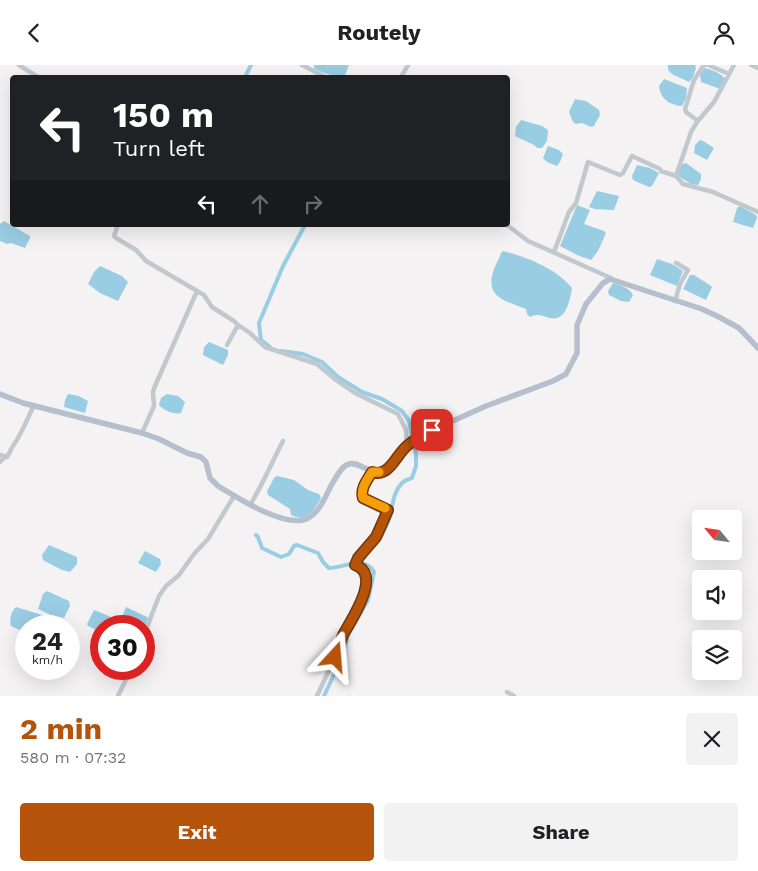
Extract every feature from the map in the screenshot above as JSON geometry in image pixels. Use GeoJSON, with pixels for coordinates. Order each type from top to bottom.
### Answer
{"type":"FeatureCollection","features":[{"type":"Feature","properties":{"kind":"main road"},"geometry":{"type":"LineString","coordinates":[[0,395],[159,439],[187,453],[201,457],[206,462],[209,475],[218,486],[250,505],[279,519],[306,520],[314,513],[340,472],[349,464],[354,464],[374,473],[385,471],[408,444],[419,437],[486,406],[553,381],[566,374],[577,353],[577,325],[586,304],[608,279],[702,309],[736,326],[758,348]]}},
{"type":"Feature","properties":{"kind":"street"},"geometry":{"type":"LineString","coordinates":[[19,65],[35,75]]}},
{"type":"Feature","properties":{"kind":"street"},"geometry":{"type":"LineString","coordinates":[[302,65],[321,75]]}},
{"type":"Feature","properties":{"kind":"street"},"geometry":{"type":"LineString","coordinates":[[698,121],[686,112],[685,109],[694,80],[704,65]]}},
{"type":"Feature","properties":{"kind":"street"},"geometry":{"type":"LineString","coordinates":[[708,65],[729,74]]}},
{"type":"Feature","properties":{"kind":"street"},"geometry":{"type":"LineString","coordinates":[[676,176],[691,132],[714,102],[734,65]]}},
{"type":"Feature","properties":{"kind":"street"},"geometry":{"type":"LineString","coordinates":[[751,65],[758,68]]}},
{"type":"Feature","properties":{"kind":"street"},"geometry":{"type":"LineString","coordinates":[[554,252],[570,212],[576,203],[588,162],[620,175],[632,156],[661,171],[676,176],[683,184],[713,192],[758,212]]}},
{"type":"Feature","properties":{"kind":"street"},"geometry":{"type":"LineString","coordinates":[[117,227],[114,236],[116,238],[136,250],[146,261],[204,295],[212,307],[250,333],[265,347],[317,363],[336,380],[355,393],[398,414],[406,429],[408,444]]}},
{"type":"Feature","properties":{"kind":"street"},"geometry":{"type":"LineString","coordinates":[[510,227],[528,241],[612,279]]}},
{"type":"Feature","properties":{"kind":"street"},"geometry":{"type":"LineString","coordinates":[[675,301],[688,269],[676,263]]}},
{"type":"Feature","properties":{"kind":"street"},"geometry":{"type":"LineString","coordinates":[[142,433],[154,406],[153,392],[155,386],[198,291]]}},
{"type":"Feature","properties":{"kind":"street"},"geometry":{"type":"LineString","coordinates":[[227,345],[238,325]]}},
{"type":"Feature","properties":{"kind":"street"},"geometry":{"type":"LineString","coordinates":[[0,462],[2,456],[9,455],[13,446],[18,441],[34,405]]}},
{"type":"Feature","properties":{"kind":"street"},"geometry":{"type":"LineString","coordinates":[[250,505],[260,490],[266,473],[284,441]]}},
{"type":"Feature","properties":{"kind":"street"},"geometry":{"type":"LineString","coordinates":[[317,696],[342,637],[362,599],[366,585],[366,574],[360,567],[355,565],[358,558],[376,537],[388,510],[363,498],[364,488],[372,472]]}},
{"type":"Feature","properties":{"kind":"street"},"geometry":{"type":"LineString","coordinates":[[152,615],[159,596],[208,539],[234,495]]}},
{"type":"Feature","properties":{"kind":"street"},"geometry":{"type":"LineString","coordinates":[[118,696],[126,680]]}},
{"type":"Feature","properties":{"kind":"street"},"geometry":{"type":"LineString","coordinates":[[507,692],[514,696]]}},
{"type":"Feature","properties":{"kind":"water"},"geometry":{"type":"Polygon","coordinates":[[[314,65],[349,65],[345,75],[329,75],[314,68],[314,65]]]}},
{"type":"Feature","properties":{"kind":"water"},"geometry":{"type":"Polygon","coordinates":[[[668,65],[695,65],[696,68],[689,82],[672,74],[668,70],[668,65]]]}},
{"type":"Feature","properties":{"kind":"water"},"geometry":{"type":"Polygon","coordinates":[[[705,68],[719,73],[725,79],[720,89],[701,82],[700,74],[705,68]]]}},
{"type":"Feature","properties":{"kind":"water"},"geometry":{"type":"Polygon","coordinates":[[[664,79],[687,88],[686,98],[682,106],[666,101],[661,94],[659,86],[664,79]]]}},
{"type":"Feature","properties":{"kind":"water"},"geometry":{"type":"Polygon","coordinates":[[[575,99],[586,101],[599,110],[600,115],[594,126],[591,127],[573,122],[569,112],[575,99]]]}},
{"type":"Feature","properties":{"kind":"water"},"geometry":{"type":"Polygon","coordinates":[[[521,120],[542,126],[548,130],[547,141],[542,148],[537,148],[515,136],[516,127],[521,120]]]}},
{"type":"Feature","properties":{"kind":"water"},"geometry":{"type":"Polygon","coordinates":[[[700,140],[714,148],[707,160],[694,153],[695,145],[700,140]]]}},
{"type":"Feature","properties":{"kind":"water"},"geometry":{"type":"Polygon","coordinates":[[[548,146],[559,150],[563,154],[557,166],[543,158],[548,146]]]}},
{"type":"Feature","properties":{"kind":"water"},"geometry":{"type":"Polygon","coordinates":[[[686,163],[701,174],[698,185],[691,184],[678,176],[680,167],[686,163]]]}},
{"type":"Feature","properties":{"kind":"water"},"geometry":{"type":"Polygon","coordinates":[[[637,165],[650,168],[659,173],[652,186],[649,187],[633,180],[632,176],[637,165]]]}},
{"type":"Feature","properties":{"kind":"water"},"geometry":{"type":"Polygon","coordinates":[[[597,191],[619,196],[614,210],[589,207],[597,191]]]}},
{"type":"Feature","properties":{"kind":"water"},"geometry":{"type":"Polygon","coordinates":[[[577,205],[590,210],[584,224],[606,233],[598,251],[591,260],[560,246],[577,205]]]}},
{"type":"Feature","properties":{"kind":"water"},"geometry":{"type":"Polygon","coordinates":[[[740,206],[756,215],[757,218],[753,228],[733,222],[737,208],[740,206]]]}},
{"type":"Feature","properties":{"kind":"water"},"geometry":{"type":"Polygon","coordinates":[[[4,221],[10,224],[10,227],[14,227],[30,236],[25,248],[0,241],[0,224],[4,221]]]}},
{"type":"Feature","properties":{"kind":"water"},"geometry":{"type":"Polygon","coordinates":[[[503,251],[541,265],[566,281],[572,288],[566,309],[560,317],[550,318],[538,315],[530,317],[526,309],[505,301],[495,293],[491,281],[503,251]]]}},
{"type":"Feature","properties":{"kind":"water"},"geometry":{"type":"Polygon","coordinates":[[[657,259],[672,264],[683,271],[677,286],[650,275],[657,259]]]}},
{"type":"Feature","properties":{"kind":"water"},"geometry":{"type":"Polygon","coordinates":[[[100,266],[122,276],[128,282],[118,301],[100,293],[88,284],[94,272],[100,266]]]}},
{"type":"Feature","properties":{"kind":"water"},"geometry":{"type":"Polygon","coordinates":[[[690,275],[694,275],[712,287],[706,300],[683,289],[690,275]]]}},
{"type":"Feature","properties":{"kind":"water"},"geometry":{"type":"Polygon","coordinates":[[[613,283],[630,290],[633,295],[629,302],[621,301],[609,295],[608,291],[613,283]]]}},
{"type":"Feature","properties":{"kind":"water"},"geometry":{"type":"Polygon","coordinates":[[[209,342],[228,350],[228,355],[223,365],[203,355],[204,347],[209,342]]]}},
{"type":"Feature","properties":{"kind":"water"},"geometry":{"type":"Polygon","coordinates":[[[68,394],[79,396],[88,401],[85,413],[64,407],[68,394]]]}},
{"type":"Feature","properties":{"kind":"water"},"geometry":{"type":"Polygon","coordinates":[[[167,394],[178,396],[185,402],[181,413],[169,412],[159,405],[161,398],[167,394]]]}},
{"type":"Feature","properties":{"kind":"water"},"geometry":{"type":"Polygon","coordinates":[[[277,476],[294,480],[308,490],[319,494],[321,498],[316,507],[306,516],[296,517],[291,515],[290,509],[268,495],[267,491],[277,476]]]}},
{"type":"Feature","properties":{"kind":"water"},"geometry":{"type":"Polygon","coordinates":[[[49,545],[77,557],[77,564],[70,572],[43,560],[42,555],[49,545]]]}},
{"type":"Feature","properties":{"kind":"water"},"geometry":{"type":"Polygon","coordinates":[[[145,551],[160,559],[161,564],[156,572],[138,563],[145,551]]]}},
{"type":"Feature","properties":{"kind":"water"},"geometry":{"type":"Polygon","coordinates":[[[47,591],[69,601],[70,606],[66,615],[51,615],[38,609],[43,594],[47,591]]]}},
{"type":"Feature","properties":{"kind":"water"},"geometry":{"type":"Polygon","coordinates":[[[16,607],[42,615],[15,615],[15,628],[11,626],[10,621],[16,607]]]}},
{"type":"Feature","properties":{"kind":"water"},"geometry":{"type":"Polygon","coordinates":[[[126,607],[143,615],[123,615],[126,607]]]}},
{"type":"Feature","properties":{"kind":"water"},"geometry":{"type":"Polygon","coordinates":[[[94,610],[106,615],[92,615],[94,610]]]}},
{"type":"Feature","properties":{"kind":"waterway"},"geometry":{"type":"LineString","coordinates":[[246,75],[251,65]]}},
{"type":"Feature","properties":{"kind":"waterway"},"geometry":{"type":"LineString","coordinates":[[270,347],[261,340],[259,323],[283,266],[304,227]]}},
{"type":"Feature","properties":{"kind":"waterway"},"geometry":{"type":"LineString","coordinates":[[281,351],[303,354],[322,362],[338,377],[362,392],[382,399],[402,411],[409,421],[416,454],[416,466],[412,478],[404,481],[399,487],[395,494],[386,527],[378,541],[364,556],[361,563]]}},
{"type":"Feature","properties":{"kind":"waterway"},"geometry":{"type":"LineString","coordinates":[[256,535],[262,548],[281,557],[289,554],[294,546],[297,545],[318,553],[329,568],[359,563],[365,564],[374,572],[368,600],[348,635],[343,655],[324,696]]}},
{"type":"Feature","properties":{"kind":"slow traffic"},"geometry":{"type":"LineString","coordinates":[[379,472],[372,472],[362,495],[363,498],[385,508]]}},
{"type":"Feature","properties":{"kind":"route"},"geometry":{"type":"LineString","coordinates":[[335,657],[342,637],[362,599],[366,585],[366,574],[360,567],[355,565],[358,558],[376,537],[388,510],[363,498],[362,492],[372,472],[385,471],[407,445],[432,430]]}}]}
